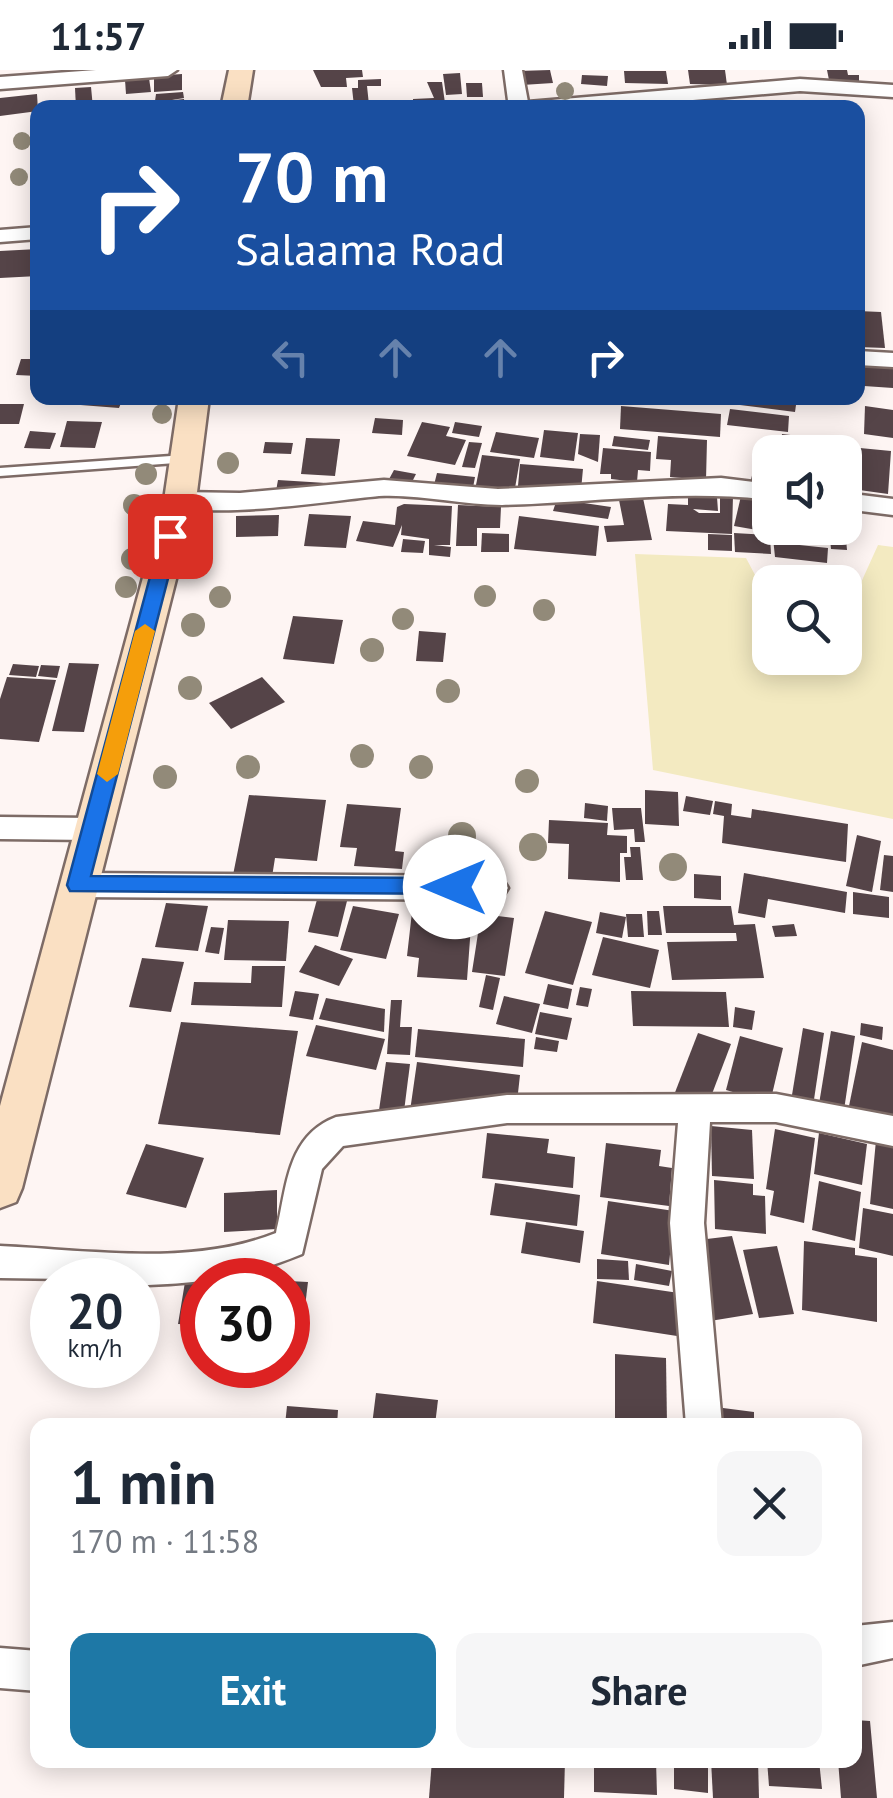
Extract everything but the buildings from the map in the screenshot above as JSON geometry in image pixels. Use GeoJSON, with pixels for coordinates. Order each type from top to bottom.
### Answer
{"type":"FeatureCollection","features":[{"type":"Feature","properties":{"kind":"main road"},"geometry":{"type":"LineString","coordinates":[[235,100],[241,70]]}},
{"type":"Feature","properties":{"kind":"main road"},"geometry":{"type":"LineString","coordinates":[[0,1188],[180,500],[193,405]]}},
{"type":"Feature","properties":{"kind":"street"},"geometry":{"type":"LineString","coordinates":[[0,83],[168,70]]}},
{"type":"Feature","properties":{"kind":"street"},"geometry":{"type":"LineString","coordinates":[[513,70],[519,100]]}},
{"type":"Feature","properties":{"kind":"street"},"geometry":{"type":"LineString","coordinates":[[618,100],[800,85],[893,92]]}},
{"type":"Feature","properties":{"kind":"street"},"geometry":{"type":"LineString","coordinates":[[0,236],[30,234]]}},
{"type":"Feature","properties":{"kind":"street"},"geometry":{"type":"LineString","coordinates":[[865,358],[893,360]]}},
{"type":"Feature","properties":{"kind":"street"},"geometry":{"type":"LineString","coordinates":[[180,500],[240,502],[384,488],[498,497],[721,486],[752,490]]}},
{"type":"Feature","properties":{"kind":"street"},"geometry":{"type":"LineString","coordinates":[[862,503],[893,507]]}},
{"type":"Feature","properties":{"kind":"street"},"geometry":{"type":"LineString","coordinates":[[0,828],[92,829]]}},
{"type":"Feature","properties":{"kind":"street"},"geometry":{"type":"LineString","coordinates":[[78,885],[492,888]]}},
{"type":"Feature","properties":{"kind":"street"},"geometry":{"type":"LineString","coordinates":[[695,1108],[687,1223],[703,1418]]}},
{"type":"Feature","properties":{"kind":"street"},"geometry":{"type":"LineString","coordinates":[[0,1262],[168,1268],[262,1258],[290,1244],[305,1165],[316,1145],[336,1132],[507,1109],[695,1108],[776,1108],[893,1131]]}},
{"type":"Feature","properties":{"kind":"street"},"geometry":{"type":"LineString","coordinates":[[0,1668],[30,1670]]}},
{"type":"Feature","properties":{"kind":"lane"},"geometry":{"type":"LineString","coordinates":[[0,472],[185,459]]}},
{"type":"Feature","properties":{"kind":"shaded area"},"geometry":{"type":"Polygon","coordinates":[[[878,545],[893,547],[893,819],[653,770],[635,554],[746,558],[752,569],[752,675],[862,675],[862,580],[878,545]]]}},
{"type":"Feature","properties":{"kind":"slow traffic"},"geometry":{"type":"LineString","coordinates":[[107,774],[145,631]]}},
{"type":"Feature","properties":{"kind":"route"},"geometry":{"type":"LineString","coordinates":[[170,536],[78,885],[455,887]]}}]}
